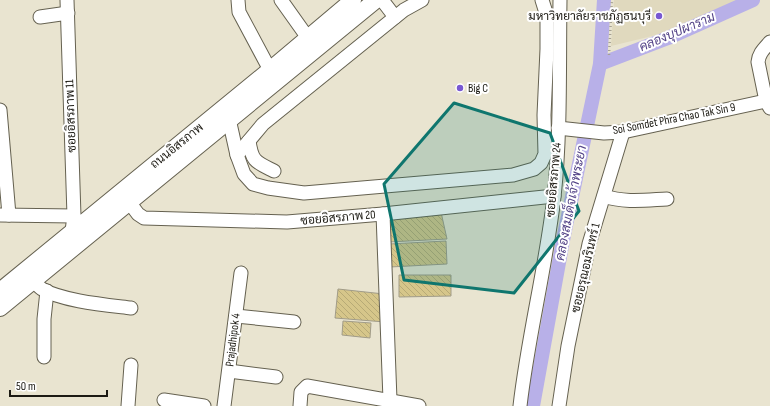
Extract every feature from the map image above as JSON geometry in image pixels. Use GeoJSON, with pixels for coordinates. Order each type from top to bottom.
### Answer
{"type":"FeatureCollection","features":[{"type":"Feature","properties":{"kind":"main road","name":"ถนนอิสรภาพ"},"geometry":{"type":"LineString","coordinates":[[0,291],[73,224],[270,70],[354,0]]}},
{"type":"Feature","properties":{"kind":"main road"},"geometry":{"type":"LineString","coordinates":[[0,308],[376,0]]}},
{"type":"Feature","properties":{"kind":"street","name":"ซอยอิสรภาพ 11"},"geometry":{"type":"LineString","coordinates":[[67,0],[73,224]]}},
{"type":"Feature","properties":{"kind":"street"},"geometry":{"type":"LineString","coordinates":[[238,0],[238,12],[270,70]]}},
{"type":"Feature","properties":{"kind":"street"},"geometry":{"type":"LineString","coordinates":[[281,0],[308,38]]}},
{"type":"Feature","properties":{"kind":"street"},"geometry":{"type":"LineString","coordinates":[[382,0],[395,17]]}},
{"type":"Feature","properties":{"kind":"street"},"geometry":{"type":"LineString","coordinates":[[237,155],[263,124],[395,17],[422,0]]}},
{"type":"Feature","properties":{"kind":"street"},"geometry":{"type":"LineString","coordinates":[[229,119],[237,155],[244,174],[254,184],[268,188],[304,193],[513,175],[534,169],[541,163],[545,154],[544,115],[547,49],[546,16],[542,0]]}},
{"type":"Feature","properties":{"kind":"street","name":"ซอยอิสรภาพ 24"},"geometry":{"type":"LineString","coordinates":[[520,406],[524,372],[549,237],[554,196],[558,128],[560,0]]}},
{"type":"Feature","properties":{"kind":"street"},"geometry":{"type":"LineString","coordinates":[[40,16],[68,13]]}},
{"type":"Feature","properties":{"kind":"street"},"geometry":{"type":"LineString","coordinates":[[768,104],[758,62],[758,56],[770,42]]}},
{"type":"Feature","properties":{"kind":"street","name":"Soi Somdet Phra Chao Tak Sin 9"},"geometry":{"type":"LineString","coordinates":[[558,128],[604,133],[623,132],[768,104]]}},
{"type":"Feature","properties":{"kind":"street"},"geometry":{"type":"LineString","coordinates":[[0,110],[5,215],[73,224]]}},
{"type":"Feature","properties":{"kind":"street","name":"ซอยอรุณอมรินทร์ 1"},"geometry":{"type":"LineString","coordinates":[[560,406],[568,346],[589,244],[623,132]]}},
{"type":"Feature","properties":{"kind":"street"},"geometry":{"type":"LineString","coordinates":[[249,141],[251,155],[259,163],[274,171]]}},
{"type":"Feature","properties":{"kind":"street","name":"ซอยอิสรภาพ 20"},"geometry":{"type":"LineString","coordinates":[[129,202],[138,214],[144,218],[287,222],[383,214],[554,196]]}},
{"type":"Feature","properties":{"kind":"street"},"geometry":{"type":"LineString","coordinates":[[604,196],[614,200],[627,201],[667,199]]}},
{"type":"Feature","properties":{"kind":"street"},"geometry":{"type":"LineString","coordinates":[[383,214],[390,400]]}},
{"type":"Feature","properties":{"kind":"street","name":"Prajadhipok 4"},"geometry":{"type":"LineString","coordinates":[[224,406],[241,273]]}},
{"type":"Feature","properties":{"kind":"street"},"geometry":{"type":"LineString","coordinates":[[33,281],[41,288],[57,295],[94,303],[131,308]]}},
{"type":"Feature","properties":{"kind":"street"},"geometry":{"type":"LineString","coordinates":[[44,357],[44,319],[47,291]]}},
{"type":"Feature","properties":{"kind":"street"},"geometry":{"type":"LineString","coordinates":[[236,316],[294,322]]}},
{"type":"Feature","properties":{"kind":"street"},"geometry":{"type":"LineString","coordinates":[[128,406],[131,364]]}},
{"type":"Feature","properties":{"kind":"street"},"geometry":{"type":"LineString","coordinates":[[229,370],[276,377]]}},
{"type":"Feature","properties":{"kind":"street"},"geometry":{"type":"LineString","coordinates":[[300,406],[301,392],[307,386],[419,406]]}},
{"type":"Feature","properties":{"kind":"street"},"geometry":{"type":"LineString","coordinates":[[164,400],[204,406]]}},
{"type":"Feature","properties":{"kind":"path"},"geometry":{"type":"LineString","coordinates":[[609,55],[612,0]]}},
{"type":"Feature","properties":{"kind":"highlighted area"},"geometry":{"type":"Polygon","coordinates":[[[454,103],[550,133],[579,211],[514,293],[404,280],[384,184],[454,103]]]}},
{"type":"Feature","properties":{"kind":"shaded area","name":"มหาวิทยาลัยราชภัฏธนบุรี"},"geometry":{"type":"Polygon","coordinates":[[[614,0],[738,0],[673,31],[611,46],[614,0]]]}},
{"type":"Feature","properties":{"kind":"building"},"geometry":{"type":"Polygon","coordinates":[[[441,212],[447,239],[389,242],[389,218],[441,212]]]}},
{"type":"Feature","properties":{"kind":"building"},"geometry":{"type":"Polygon","coordinates":[[[446,241],[447,264],[390,267],[389,244],[446,241]]]}},
{"type":"Feature","properties":{"kind":"building"},"geometry":{"type":"Polygon","coordinates":[[[399,275],[451,275],[451,296],[399,297],[399,275]]]}},
{"type":"Feature","properties":{"kind":"building"},"geometry":{"type":"Polygon","coordinates":[[[338,289],[384,294],[385,322],[335,318],[338,289]]]}},
{"type":"Feature","properties":{"kind":"building"},"geometry":{"type":"Polygon","coordinates":[[[343,321],[371,323],[370,338],[342,335],[343,321]]]}},
{"type":"Feature","properties":{"kind":"waterway","name":"คลองสมเด็จเจ้าพระยา"},"geometry":{"type":"LineString","coordinates":[[533,406],[564,235],[600,64],[604,0]]}},
{"type":"Feature","properties":{"kind":"waterway","name":"คลองบุปผาราม"},"geometry":{"type":"LineString","coordinates":[[600,64],[668,38],[753,0]]}},
{"type":"Feature","properties":{"kind":"place","name":"มหาวิทยาลัยราชภัฏธนบุรี"},"geometry":{"type":"Point","coordinates":[659,16]}},
{"type":"Feature","properties":{"kind":"place","name":"Big C"},"geometry":{"type":"Point","coordinates":[460,88]}}]}
